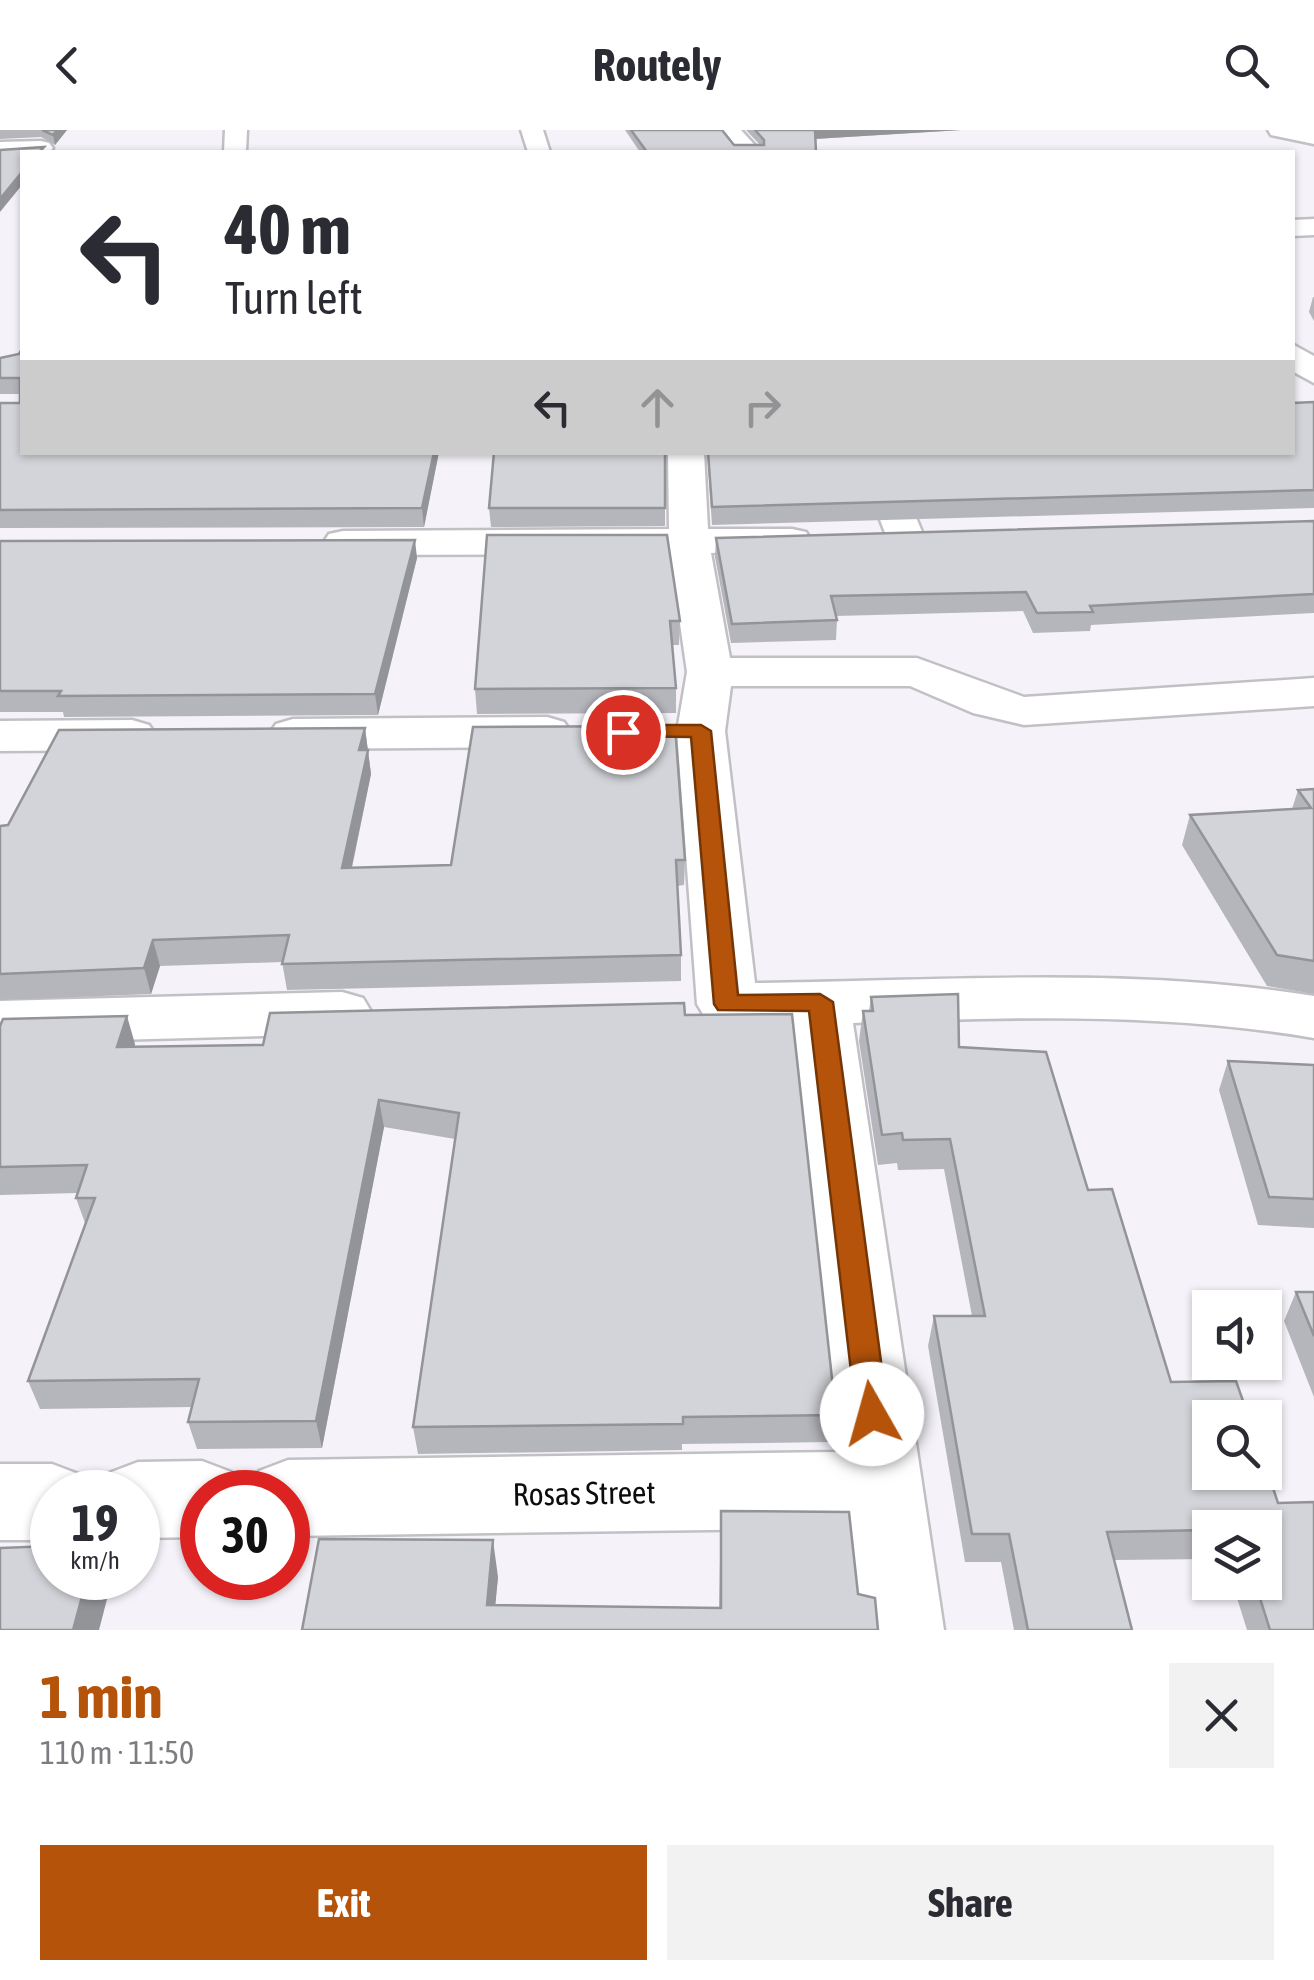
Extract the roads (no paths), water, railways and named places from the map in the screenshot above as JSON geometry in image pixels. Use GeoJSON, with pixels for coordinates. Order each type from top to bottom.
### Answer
{"type":"FeatureCollection","features":[{"type":"Feature","properties":{"kind":"street"},"geometry":{"type":"LineString","coordinates":[[729,130],[747,150]]}},
{"type":"Feature","properties":{"kind":"street"},"geometry":{"type":"LineString","coordinates":[[1279,130],[1314,137]]}},
{"type":"Feature","properties":{"kind":"street"},"geometry":{"type":"LineString","coordinates":[[0,149],[41,148]]}},
{"type":"Feature","properties":{"kind":"street"},"geometry":{"type":"LineString","coordinates":[[1295,357],[1314,373]]}},
{"type":"Feature","properties":{"kind":"street"},"geometry":{"type":"LineString","coordinates":[[686,455],[688,543],[710,672],[681,731],[697,1005],[1049,996],[1267,1008],[1314,1018]]}},
{"type":"Feature","properties":{"kind":"street"},"geometry":{"type":"LineString","coordinates":[[315,544],[885,539],[889,494]]}},
{"type":"Feature","properties":{"kind":"street"},"geometry":{"type":"LineString","coordinates":[[710,672],[916,672],[990,703],[1024,711],[1314,692]]}},
{"type":"Feature","properties":{"kind":"street"},"geometry":{"type":"LineString","coordinates":[[253,734],[584,732]]}},
{"type":"Feature","properties":{"kind":"street"},"geometry":{"type":"LineString","coordinates":[[0,736],[175,734]]}},
{"type":"Feature","properties":{"kind":"street"},"geometry":{"type":"LineString","coordinates":[[820,1002],[900,1630]]}},
{"type":"Feature","properties":{"kind":"street"},"geometry":{"type":"LineString","coordinates":[[0,1022],[393,1012]]}},
{"type":"Feature","properties":{"kind":"street","name":"Rosas Street"},"geometry":{"type":"LineString","coordinates":[[310,1498],[881,1489]]}},
{"type":"Feature","properties":{"kind":"street"},"geometry":{"type":"LineString","coordinates":[[0,1502],[30,1502]]}}]}
